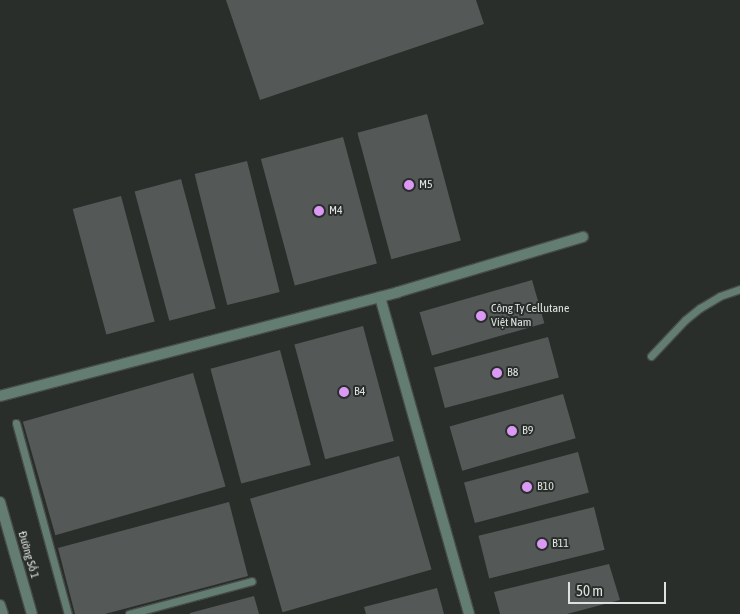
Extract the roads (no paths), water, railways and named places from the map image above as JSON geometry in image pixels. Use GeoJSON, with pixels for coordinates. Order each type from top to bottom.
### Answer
{"type":"FeatureCollection","features":[{"type":"Feature","properties":{"kind":"street"},"geometry":{"type":"LineString","coordinates":[[0,396],[380,297],[583,237]]}},
{"type":"Feature","properties":{"kind":"street"},"geometry":{"type":"LineString","coordinates":[[380,297],[470,614]]}},
{"type":"Feature","properties":{"kind":"street","name":"Đường Số 1"},"geometry":{"type":"LineString","coordinates":[[0,502],[32,614]]}},
{"type":"Feature","properties":{"kind":"street"},"geometry":{"type":"LineString","coordinates":[[0,604],[2,614]]}},
{"type":"Feature","properties":{"kind":"lane"},"geometry":{"type":"LineString","coordinates":[[651,356],[685,320],[700,308],[720,296],[740,289]]}},
{"type":"Feature","properties":{"kind":"lane"},"geometry":{"type":"LineString","coordinates":[[16,423],[68,614]]}},
{"type":"Feature","properties":{"kind":"lane"},"geometry":{"type":"LineString","coordinates":[[129,614],[252,581]]}},
{"type":"Feature","properties":{"kind":"place","name":"M5"},"geometry":{"type":"Point","coordinates":[409,185]}},
{"type":"Feature","properties":{"kind":"place","name":"M4"},"geometry":{"type":"Point","coordinates":[319,211]}},
{"type":"Feature","properties":{"kind":"place","name":"Công Ty Cellutane Việt Nam"},"geometry":{"type":"Point","coordinates":[481,316]}},
{"type":"Feature","properties":{"kind":"place","name":"B8"},"geometry":{"type":"Point","coordinates":[497,373]}},
{"type":"Feature","properties":{"kind":"place","name":"B4"},"geometry":{"type":"Point","coordinates":[344,392]}},
{"type":"Feature","properties":{"kind":"place","name":"B9"},"geometry":{"type":"Point","coordinates":[512,431]}},
{"type":"Feature","properties":{"kind":"place","name":"B10"},"geometry":{"type":"Point","coordinates":[527,487]}},
{"type":"Feature","properties":{"kind":"place","name":"B11"},"geometry":{"type":"Point","coordinates":[542,544]}}]}
